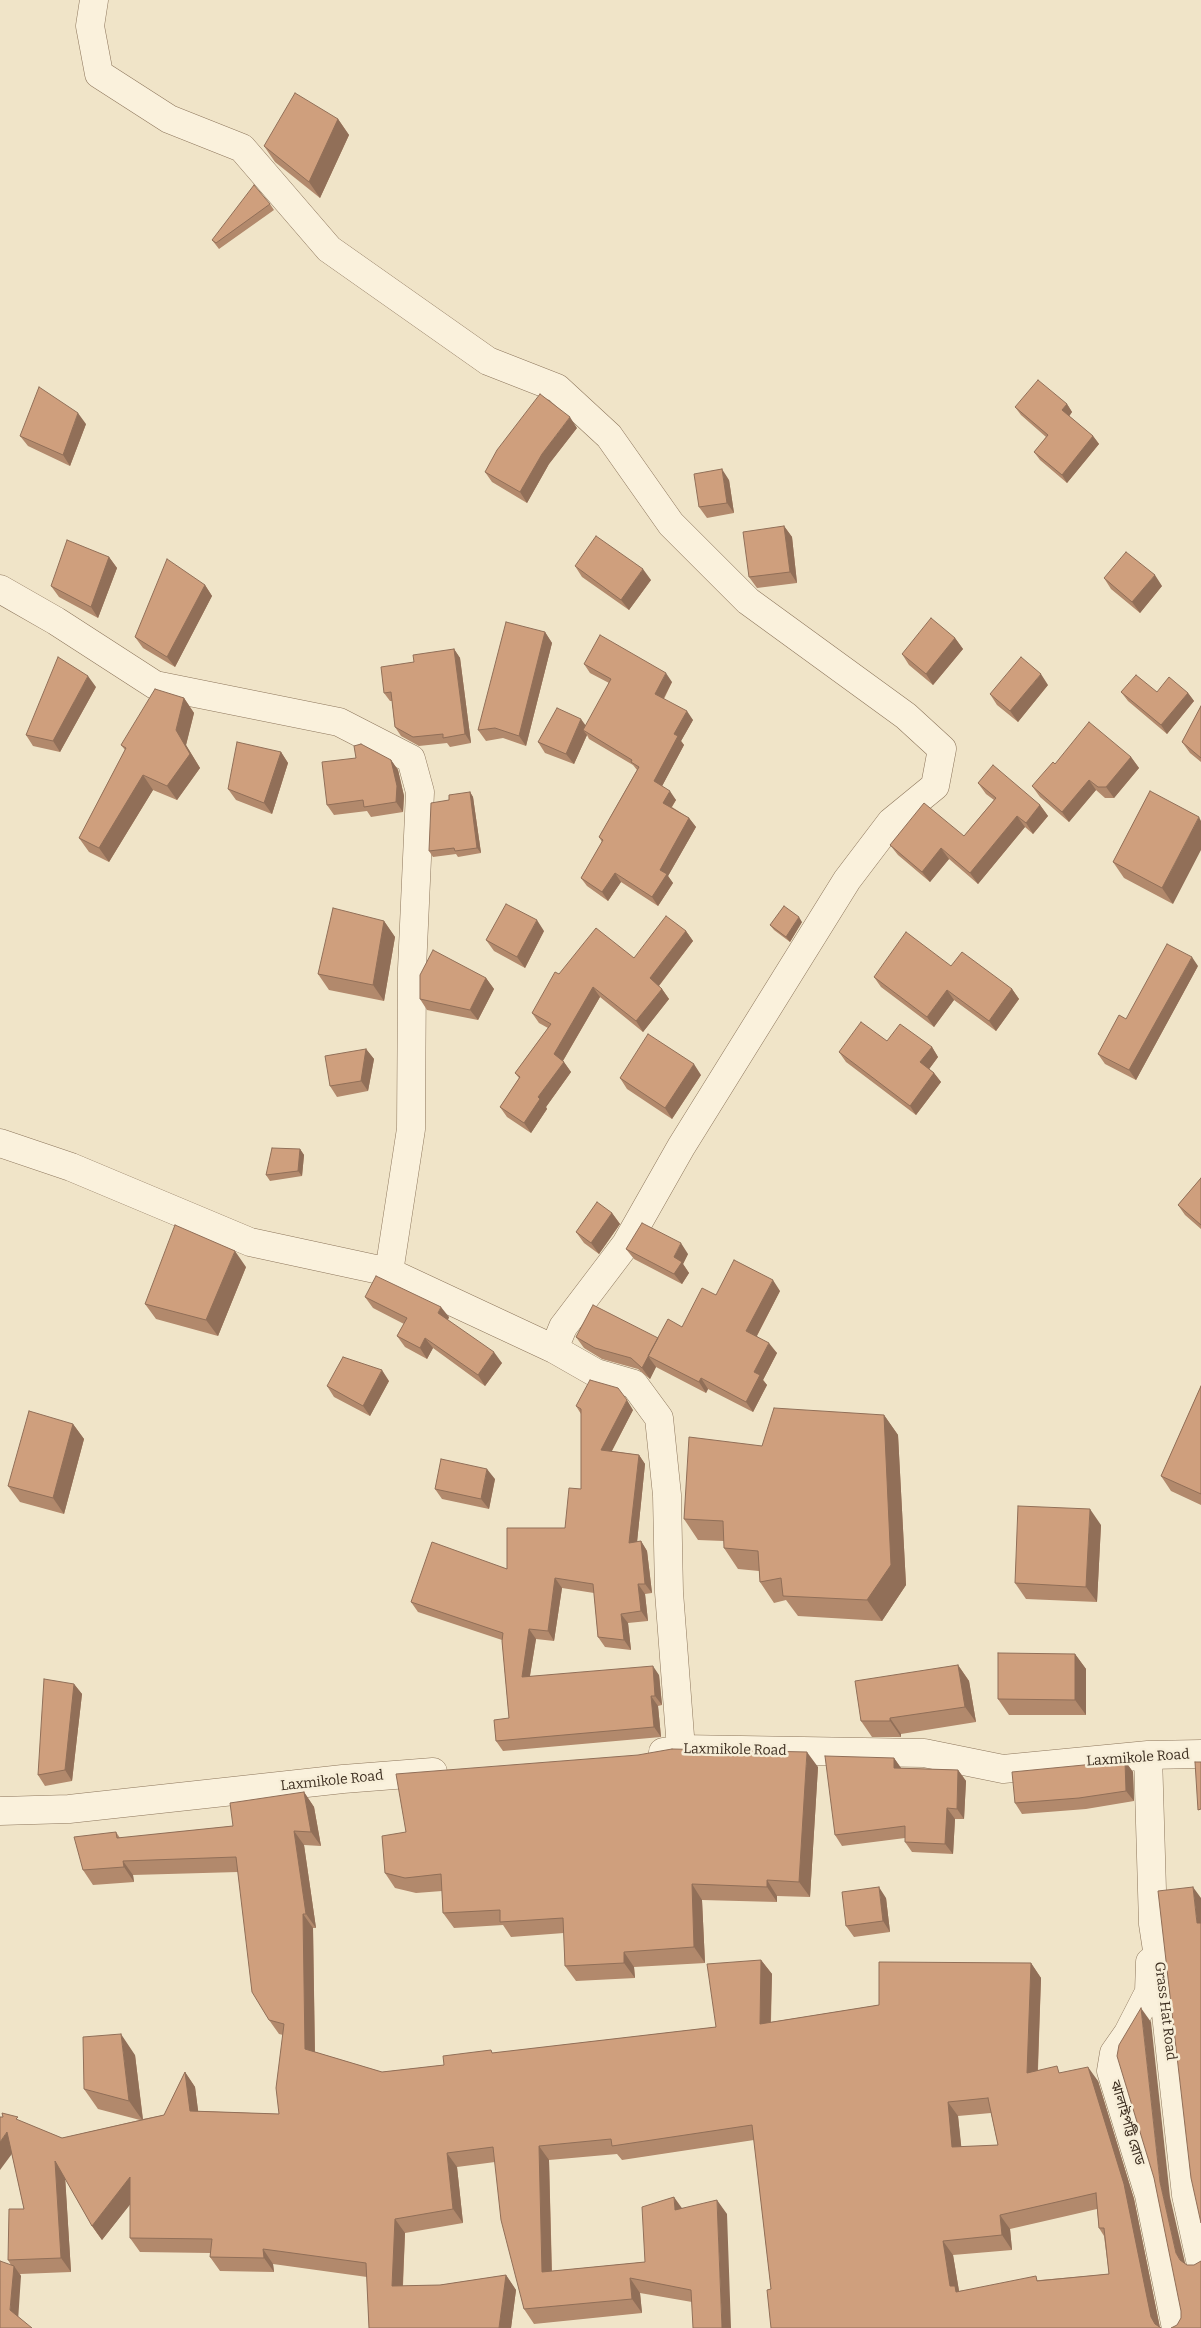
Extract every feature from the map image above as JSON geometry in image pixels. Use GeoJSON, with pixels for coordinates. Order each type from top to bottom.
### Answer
{"type":"FeatureCollection","features":[{"type":"Feature","properties":{"kind":"street"},"geometry":{"type":"LineString","coordinates":[[94,0],[90,26],[99,74],[169,119],[242,148],[329,249],[488,361],[557,388],[609,436],[671,524],[748,601],[906,716],[942,749],[935,786],[890,822],[847,880],[691,1130],[626,1244],[563,1328],[554,1349]]}},
{"type":"Feature","properties":{"kind":"street"},"geometry":{"type":"LineString","coordinates":[[0,589],[56,621],[155,685],[338,722],[411,759],[420,792],[412,969],[411,1129],[389,1272]]}},
{"type":"Feature","properties":{"kind":"street"},"geometry":{"type":"LineString","coordinates":[[0,1143],[71,1167],[250,1242],[389,1272],[554,1349],[596,1373],[634,1384],[658,1418],[667,1495],[669,1592],[681,1749]]}},
{"type":"Feature","properties":{"kind":"street","name":"Laxmikole Road"},"geometry":{"type":"LineString","coordinates":[[637,1756],[681,1749],[924,1753],[1003,1769],[1148,1755],[1201,1754]]}},
{"type":"Feature","properties":{"kind":"street","name":"Grass Hat Road"},"geometry":{"type":"LineString","coordinates":[[1148,1755],[1153,1924],[1194,2195],[1201,2264]]}},
{"type":"Feature","properties":{"kind":"street","name":"Laxmikole Road"},"geometry":{"type":"LineString","coordinates":[[0,1811],[69,1809],[343,1779],[460,1770]]}},
{"type":"Feature","properties":{"kind":"street","name":"ঝালাইপট্টি রোড"},"geometry":{"type":"LineString","coordinates":[[1153,1924],[1148,1992],[1128,2033],[1114,2053],[1111,2071],[1149,2195],[1176,2328]]}},
{"type":"Feature","properties":{"kind":"street"},"geometry":{"type":"LineString","coordinates":[[1149,2195],[1194,2195]]}},
{"type":"Feature","properties":{"kind":"building"},"geometry":{"type":"Polygon","coordinates":[[[295,93],[338,119],[309,182],[264,146],[295,93]]]}},
{"type":"Feature","properties":{"kind":"building"},"geometry":{"type":"Polygon","coordinates":[[[254,185],[270,204],[216,243],[212,240],[254,185]]]}},
{"type":"Feature","properties":{"kind":"building"},"geometry":{"type":"Polygon","coordinates":[[[1038,380],[1067,404],[1062,410],[1093,436],[1062,475],[1034,452],[1048,435],[1015,407],[1038,380]]]}},
{"type":"Feature","properties":{"kind":"building"},"geometry":{"type":"Polygon","coordinates":[[[39,387],[78,413],[63,455],[20,436],[39,387]]]}},
{"type":"Feature","properties":{"kind":"building"},"geometry":{"type":"Polygon","coordinates":[[[540,394],[570,417],[542,454],[520,492],[485,472],[497,450],[540,394]]]}},
{"type":"Feature","properties":{"kind":"building"},"geometry":{"type":"Polygon","coordinates":[[[722,469],[727,503],[699,507],[694,474],[722,469]]]}},
{"type":"Feature","properties":{"kind":"building"},"geometry":{"type":"Polygon","coordinates":[[[784,526],[790,572],[749,577],[743,532],[784,526]]]}},
{"type":"Feature","properties":{"kind":"building"},"geometry":{"type":"Polygon","coordinates":[[[596,536],[643,569],[621,600],[575,566],[596,536]]]}},
{"type":"Feature","properties":{"kind":"building"},"geometry":{"type":"Polygon","coordinates":[[[67,540],[109,557],[91,607],[51,586],[67,540]]]}},
{"type":"Feature","properties":{"kind":"building"},"geometry":{"type":"Polygon","coordinates":[[[1126,552],[1155,575],[1132,602],[1104,578],[1126,552]]]}},
{"type":"Feature","properties":{"kind":"building"},"geometry":{"type":"Polygon","coordinates":[[[167,559],[205,585],[167,657],[135,637],[167,559]]]}},
{"type":"Feature","properties":{"kind":"building"},"geometry":{"type":"Polygon","coordinates":[[[931,618],[955,638],[926,674],[902,654],[931,618]]]}},
{"type":"Feature","properties":{"kind":"building"},"geometry":{"type":"Polygon","coordinates":[[[506,622],[545,632],[519,736],[495,728],[478,730],[506,622]]]}},
{"type":"Feature","properties":{"kind":"building"},"geometry":{"type":"Polygon","coordinates":[[[600,635],[666,673],[655,694],[687,711],[674,734],[678,736],[654,781],[670,791],[663,803],[689,818],[660,870],[667,874],[652,897],[615,873],[602,892],[581,878],[603,840],[599,837],[639,767],[631,762],[632,760],[583,730],[611,679],[584,664],[600,635]]]}},
{"type":"Feature","properties":{"kind":"building"},"geometry":{"type":"Polygon","coordinates":[[[454,649],[465,734],[443,738],[443,734],[413,737],[395,727],[391,692],[384,693],[381,667],[414,662],[413,655],[454,649]]]}},
{"type":"Feature","properties":{"kind":"building"},"geometry":{"type":"Polygon","coordinates":[[[58,657],[88,676],[53,741],[26,735],[58,657]]]}},
{"type":"Feature","properties":{"kind":"building"},"geometry":{"type":"Polygon","coordinates":[[[1021,657],[1041,674],[1010,711],[990,694],[1021,657]]]}},
{"type":"Feature","properties":{"kind":"building"},"geometry":{"type":"Polygon","coordinates":[[[1136,675],[1157,692],[1169,677],[1188,693],[1161,725],[1121,692],[1136,675]]]}},
{"type":"Feature","properties":{"kind":"building"},"geometry":{"type":"Polygon","coordinates":[[[155,689],[184,698],[176,730],[190,754],[167,786],[143,775],[99,848],[79,838],[126,748],[121,745],[155,689]]]}},
{"type":"Feature","properties":{"kind":"building"},"geometry":{"type":"Polygon","coordinates":[[[1201,706],[1201,758],[1182,742],[1201,706]]]}},
{"type":"Feature","properties":{"kind":"building"},"geometry":{"type":"Polygon","coordinates":[[[557,708],[581,719],[566,754],[538,742],[557,708]]]}},
{"type":"Feature","properties":{"kind":"building"},"geometry":{"type":"Polygon","coordinates":[[[1089,722],[1131,757],[1106,787],[1098,787],[1089,780],[1062,812],[1032,786],[1053,762],[1055,764],[1089,722]]]}},
{"type":"Feature","properties":{"kind":"building"},"geometry":{"type":"Polygon","coordinates":[[[237,742],[281,752],[264,803],[228,789],[237,742]]]}},
{"type":"Feature","properties":{"kind":"building"},"geometry":{"type":"Polygon","coordinates":[[[361,744],[391,760],[397,786],[396,802],[364,807],[363,800],[327,805],[322,762],[356,758],[354,746],[361,744]]]}},
{"type":"Feature","properties":{"kind":"building"},"geometry":{"type":"Polygon","coordinates":[[[993,765],[1040,805],[1026,823],[1017,816],[970,873],[941,848],[922,872],[890,845],[924,803],[964,836],[996,798],[978,783],[993,765]]]}},
{"type":"Feature","properties":{"kind":"building"},"geometry":{"type":"Polygon","coordinates":[[[1150,791],[1199,817],[1162,888],[1113,862],[1150,791]]]}},
{"type":"Feature","properties":{"kind":"building"},"geometry":{"type":"Polygon","coordinates":[[[470,792],[477,848],[455,851],[454,848],[429,851],[431,803],[449,800],[449,795],[470,792]]]}},
{"type":"Feature","properties":{"kind":"building"},"geometry":{"type":"Polygon","coordinates":[[[506,904],[537,920],[517,957],[486,940],[506,904]]]}},
{"type":"Feature","properties":{"kind":"building"},"geometry":{"type":"Polygon","coordinates":[[[784,906],[799,917],[786,937],[770,925],[784,906]]]}},
{"type":"Feature","properties":{"kind":"building"},"geometry":{"type":"Polygon","coordinates":[[[333,908],[384,921],[373,985],[318,974],[333,908]]]}},
{"type":"Feature","properties":{"kind":"building"},"geometry":{"type":"Polygon","coordinates":[[[666,916],[686,931],[650,978],[662,989],[636,1021],[593,987],[554,1054],[564,1062],[538,1097],[540,1099],[524,1123],[500,1107],[520,1077],[515,1073],[551,1024],[532,1013],[555,972],[559,974],[596,928],[634,958],[666,916]]]}},
{"type":"Feature","properties":{"kind":"building"},"geometry":{"type":"Polygon","coordinates":[[[906,932],[951,966],[962,952],[1012,989],[989,1021],[947,990],[927,1017],[874,977],[906,932]]]}},
{"type":"Feature","properties":{"kind":"building"},"geometry":{"type":"Polygon","coordinates":[[[1167,944],[1192,957],[1129,1070],[1098,1054],[1119,1015],[1126,1019],[1167,944]]]}},
{"type":"Feature","properties":{"kind":"building"},"geometry":{"type":"Polygon","coordinates":[[[433,950],[486,978],[470,1010],[420,999],[420,975],[433,950]]]}},
{"type":"Feature","properties":{"kind":"building"},"geometry":{"type":"Polygon","coordinates":[[[861,1022],[887,1041],[900,1024],[932,1047],[920,1062],[934,1073],[910,1106],[839,1052],[861,1022]]]}},
{"type":"Feature","properties":{"kind":"building"},"geometry":{"type":"Polygon","coordinates":[[[648,1034],[694,1064],[665,1108],[620,1078],[648,1034]]]}},
{"type":"Feature","properties":{"kind":"building"},"geometry":{"type":"Polygon","coordinates":[[[366,1049],[361,1081],[330,1086],[325,1056],[366,1049]]]}},
{"type":"Feature","properties":{"kind":"building"},"geometry":{"type":"Polygon","coordinates":[[[272,1148],[300,1149],[298,1171],[266,1175],[272,1148]]]}},
{"type":"Feature","properties":{"kind":"building"},"geometry":{"type":"Polygon","coordinates":[[[1201,1178],[1201,1225],[1178,1205],[1201,1178]]]}},
{"type":"Feature","properties":{"kind":"building"},"geometry":{"type":"Polygon","coordinates":[[[597,1202],[612,1213],[591,1243],[576,1232],[597,1202]]]}},
{"type":"Feature","properties":{"kind":"building"},"geometry":{"type":"Polygon","coordinates":[[[642,1223],[681,1243],[674,1257],[682,1262],[674,1274],[626,1249],[642,1223]]]}},
{"type":"Feature","properties":{"kind":"building"},"geometry":{"type":"Polygon","coordinates":[[[175,1225],[235,1251],[206,1320],[145,1304],[175,1225]]]}},
{"type":"Feature","properties":{"kind":"building"},"geometry":{"type":"Polygon","coordinates":[[[734,1260],[773,1280],[746,1331],[769,1343],[754,1372],[760,1375],[746,1402],[701,1378],[699,1382],[648,1356],[668,1319],[682,1327],[702,1288],[716,1295],[734,1260]]]}},
{"type":"Feature","properties":{"kind":"building"},"geometry":{"type":"Polygon","coordinates":[[[376,1276],[441,1307],[438,1313],[494,1352],[478,1375],[425,1338],[420,1348],[397,1336],[407,1318],[365,1297],[376,1276]]]}},
{"type":"Feature","properties":{"kind":"building"},"geometry":{"type":"Polygon","coordinates":[[[593,1305],[658,1338],[642,1368],[631,1358],[595,1348],[576,1337],[593,1305]]]}},
{"type":"Feature","properties":{"kind":"building"},"geometry":{"type":"Polygon","coordinates":[[[343,1357],[382,1370],[363,1406],[327,1386],[343,1357]]]}},
{"type":"Feature","properties":{"kind":"building"},"geometry":{"type":"Polygon","coordinates":[[[590,1380],[618,1388],[627,1400],[601,1450],[639,1455],[629,1543],[641,1541],[645,1584],[638,1584],[641,1611],[621,1614],[624,1640],[598,1637],[593,1584],[555,1578],[548,1631],[529,1629],[522,1677],[653,1666],[655,1696],[651,1696],[654,1727],[496,1741],[494,1720],[509,1718],[502,1641],[503,1633],[411,1602],[432,1542],[507,1569],[507,1528],[565,1528],[569,1488],[581,1489],[581,1409],[576,1406],[590,1380]]]}},
{"type":"Feature","properties":{"kind":"building"},"geometry":{"type":"Polygon","coordinates":[[[1201,1386],[1201,1494],[1161,1476],[1201,1386]]]}},
{"type":"Feature","properties":{"kind":"building"},"geometry":{"type":"Polygon","coordinates":[[[774,1408],[884,1415],[891,1565],[867,1600],[783,1596],[781,1578],[760,1582],[758,1551],[724,1548],[723,1521],[684,1519],[689,1437],[762,1446],[774,1408]]]}},
{"type":"Feature","properties":{"kind":"building"},"geometry":{"type":"Polygon","coordinates":[[[29,1411],[73,1424],[53,1498],[8,1486],[29,1411]]]}},
{"type":"Feature","properties":{"kind":"building"},"geometry":{"type":"Polygon","coordinates":[[[441,1459],[487,1469],[481,1499],[435,1489],[441,1459]]]}},
{"type":"Feature","properties":{"kind":"building"},"geometry":{"type":"Polygon","coordinates":[[[1018,1506],[1090,1509],[1086,1587],[1015,1583],[1018,1506]]]}},
{"type":"Feature","properties":{"kind":"building"},"geometry":{"type":"Polygon","coordinates":[[[998,1653],[1075,1654],[1075,1700],[998,1699],[998,1653]]]}},
{"type":"Feature","properties":{"kind":"building"},"geometry":{"type":"Polygon","coordinates":[[[958,1665],[965,1707],[890,1718],[890,1721],[861,1721],[855,1681],[958,1665]]]}},
{"type":"Feature","properties":{"kind":"building"},"geometry":{"type":"Polygon","coordinates":[[[44,1679],[74,1684],[65,1770],[38,1775],[44,1679]]]}},
{"type":"Feature","properties":{"kind":"building"},"geometry":{"type":"Polygon","coordinates":[[[672,1749],[807,1752],[799,1882],[767,1880],[767,1887],[692,1884],[694,1947],[624,1952],[624,1963],[565,1966],[563,1918],[500,1922],[500,1910],[443,1913],[441,1874],[405,1878],[385,1873],[382,1836],[406,1832],[396,1774],[638,1755],[672,1749]]]}},
{"type":"Feature","properties":{"kind":"building"},"geometry":{"type":"Polygon","coordinates":[[[825,1756],[894,1758],[894,1768],[958,1770],[957,1809],[947,1808],[945,1844],[905,1842],[905,1826],[835,1835],[825,1756]]]}},
{"type":"Feature","properties":{"kind":"building"},"geometry":{"type":"Polygon","coordinates":[[[1125,1761],[1126,1791],[1079,1798],[1015,1803],[1012,1772],[1125,1761]]]}},
{"type":"Feature","properties":{"kind":"building"},"geometry":{"type":"Polygon","coordinates":[[[1195,1762],[1201,1762],[1201,1809],[1198,1810],[1195,1762]]]}},
{"type":"Feature","properties":{"kind":"building"},"geometry":{"type":"Polygon","coordinates":[[[304,1792],[311,1832],[294,1831],[306,1914],[303,1914],[305,2049],[382,2072],[444,2065],[443,2056],[491,2050],[492,2053],[716,2027],[707,1964],[761,1960],[760,2024],[879,2005],[879,1962],[1031,1963],[1027,2073],[1057,2066],[1059,2073],[1088,2067],[1124,2184],[1151,2317],[1155,2324],[1161,2328],[771,2328],[767,2290],[771,2289],[752,2125],[612,2146],[611,2139],[539,2146],[542,2272],[645,2262],[642,2207],[674,2197],[675,2210],[717,2200],[722,2328],[693,2328],[691,2290],[630,2278],[632,2299],[524,2309],[501,2220],[493,2147],[447,2153],[453,2209],[395,2219],[392,2286],[440,2285],[506,2275],[499,2328],[369,2328],[366,2263],[263,2249],[264,2258],[210,2257],[212,2239],[130,2238],[130,2177],[92,2226],[55,2161],[61,2258],[8,2260],[9,2209],[24,2209],[7,2132],[0,2142],[0,2117],[3,2117],[2,2113],[18,2117],[16,2119],[62,2138],[164,2115],[185,2072],[190,2111],[279,2114],[276,2088],[284,2024],[269,2020],[252,1992],[236,1857],[123,1861],[124,1867],[83,1870],[74,1837],[116,1832],[117,1838],[233,1826],[230,1803],[304,1792]],[[988,2098],[948,2102],[952,2147],[998,2145],[988,2098]],[[1096,2193],[1000,2215],[1002,2235],[943,2241],[950,2286],[955,2286],[956,2292],[1036,2276],[1037,2281],[1109,2274],[1104,2228],[1099,2228],[1096,2193]]]}},
{"type":"Feature","properties":{"kind":"building"},"geometry":{"type":"Polygon","coordinates":[[[879,1887],[883,1921],[846,1926],[842,1892],[879,1887]]]}},
{"type":"Feature","properties":{"kind":"building"},"geometry":{"type":"Polygon","coordinates":[[[1193,1887],[1197,1923],[1201,1923],[1201,2223],[1191,2178],[1158,1891],[1193,1887]]]}},
{"type":"Feature","properties":{"kind":"building"},"geometry":{"type":"Polygon","coordinates":[[[1141,2008],[1160,2182],[1176,2253],[1180,2260],[1187,2265],[1194,2265],[1201,2261],[1201,2328],[1171,2328],[1177,2325],[1181,2318],[1181,2311],[1154,2178],[1117,2056],[1119,2045],[1141,2008]]]}},
{"type":"Feature","properties":{"kind":"building"},"geometry":{"type":"Polygon","coordinates":[[[121,2034],[129,2101],[84,2089],[83,2037],[121,2034]]]}},
{"type":"Feature","properties":{"kind":"building"},"geometry":{"type":"Polygon","coordinates":[[[0,2261],[14,2266],[10,2310],[32,2328],[0,2328],[0,2261]]]}}]}
